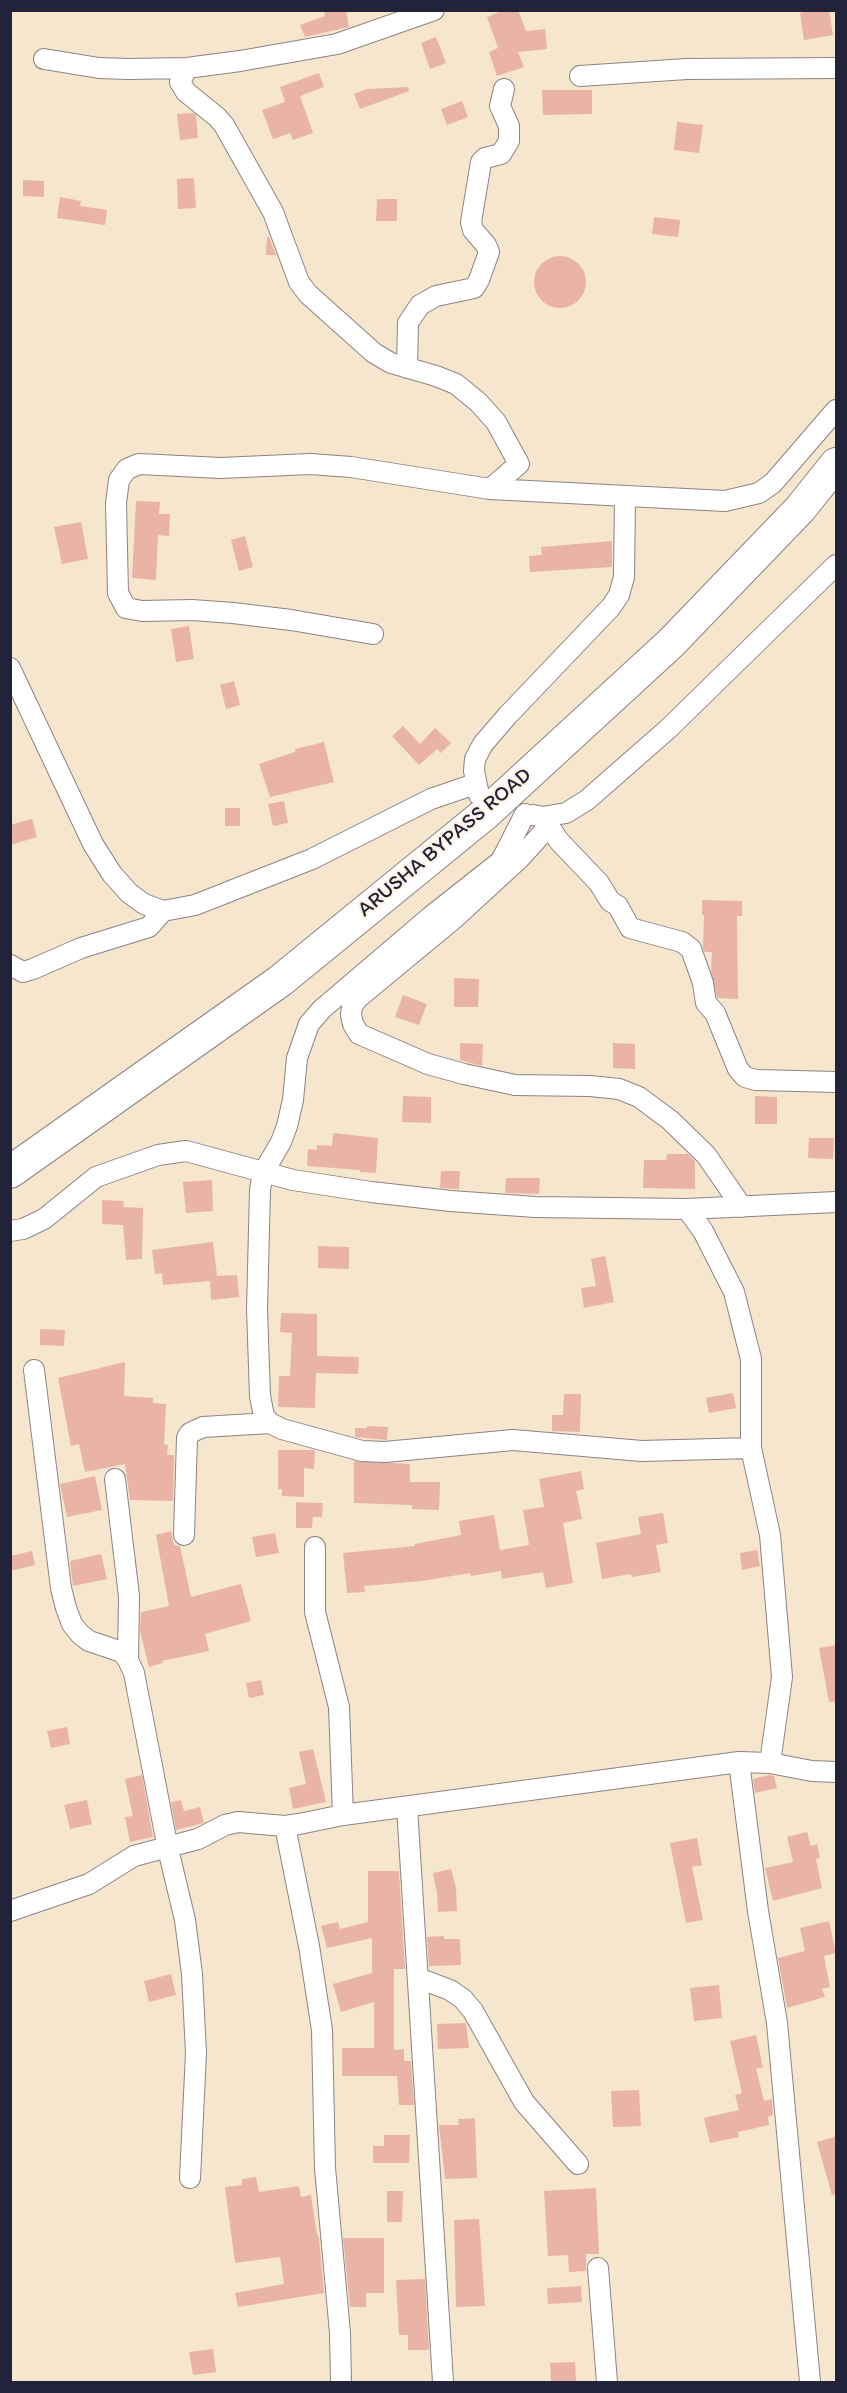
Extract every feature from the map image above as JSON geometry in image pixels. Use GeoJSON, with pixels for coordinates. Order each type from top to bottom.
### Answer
{"type":"FeatureCollection","features":[{"type":"Feature","properties":{"kind":"main road","name":"ARUSHA BYPASS ROAD"},"geometry":{"type":"LineString","coordinates":[[10,1172],[521,814],[671,643],[800,509],[837,464]]}},
{"type":"Feature","properties":{"kind":"street"},"geometry":{"type":"LineString","coordinates":[[44,59],[99,68],[188,68],[240,62],[337,44],[434,10]]}},
{"type":"Feature","properties":{"kind":"street"},"geometry":{"type":"LineString","coordinates":[[188,68],[180,82],[186,92],[224,125],[273,212],[299,282],[308,294],[374,353],[391,363],[436,375],[456,384],[478,402],[496,422],[519,464],[490,489]]}},
{"type":"Feature","properties":{"kind":"street"},"geometry":{"type":"LineString","coordinates":[[580,76],[687,69],[837,68]]}},
{"type":"Feature","properties":{"kind":"street"},"geometry":{"type":"LineString","coordinates":[[407,368],[408,323],[420,305],[436,296],[474,288],[489,252],[473,230],[471,222],[480,162],[485,158],[501,154],[509,141],[509,126],[500,106],[504,89]]}},
{"type":"Feature","properties":{"kind":"street"},"geometry":{"type":"LineString","coordinates":[[374,634],[233,613],[142,611],[126,608],[118,593],[116,503],[119,480],[127,469],[139,464],[221,468],[310,464],[490,489],[726,501],[759,493],[773,483],[837,410]]}},
{"type":"Feature","properties":{"kind":"street"},"geometry":{"type":"LineString","coordinates":[[475,784],[475,759],[483,744],[620,595],[624,577],[625,497]]}},
{"type":"Feature","properties":{"kind":"street"},"geometry":{"type":"LineString","coordinates":[[521,814],[566,813],[587,800],[668,729],[837,565]]}},
{"type":"Feature","properties":{"kind":"street"},"geometry":{"type":"LineString","coordinates":[[10,668],[93,844],[111,874],[129,893],[144,904],[163,911],[195,905],[312,859],[431,799],[475,784]]}},
{"type":"Feature","properties":{"kind":"street"},"geometry":{"type":"LineString","coordinates":[[475,784],[559,841],[600,883],[610,902],[618,906],[630,928],[682,942],[691,949],[703,983],[706,1003],[715,1013],[738,1069],[745,1077],[756,1080],[837,1082]]}},
{"type":"Feature","properties":{"kind":"street"},"geometry":{"type":"LineString","coordinates":[[521,814],[501,861],[430,917],[322,1009],[309,1024],[297,1058],[293,1100],[287,1126],[281,1142],[263,1173],[257,1256],[257,1309],[264,1416],[270,1423],[282,1429],[362,1451],[385,1452],[513,1440],[642,1451],[751,1448]]}},
{"type":"Feature","properties":{"kind":"street"},"geometry":{"type":"LineString","coordinates":[[521,814],[519,859],[456,917],[358,998],[352,1006],[353,1024],[359,1034],[428,1064],[464,1074],[515,1085],[590,1086],[619,1089],[639,1097],[670,1120],[706,1155],[742,1208]]}},
{"type":"Feature","properties":{"kind":"street"},"geometry":{"type":"LineString","coordinates":[[10,965],[23,972],[33,969],[81,948],[149,927],[163,911]]}},
{"type":"Feature","properties":{"kind":"street"},"geometry":{"type":"LineString","coordinates":[[10,1231],[23,1229],[44,1219],[96,1177],[173,1151],[186,1150],[263,1173],[371,1192],[535,1207],[687,1209],[837,1202]]}},
{"type":"Feature","properties":{"kind":"street"},"geometry":{"type":"LineString","coordinates":[[687,1209],[703,1231],[734,1292],[744,1323],[751,1359],[751,1448],[770,1535],[782,1677],[770,1763]]}},
{"type":"Feature","properties":{"kind":"street"},"geometry":{"type":"LineString","coordinates":[[33,1370],[61,1588],[66,1608],[72,1624],[80,1634],[88,1641],[122,1652],[134,1673],[168,1849],[185,1920],[192,1974],[196,2053],[190,2178]]}},
{"type":"Feature","properties":{"kind":"street"},"geometry":{"type":"LineString","coordinates":[[184,1535],[187,1438],[190,1433],[203,1427],[270,1423]]}},
{"type":"Feature","properties":{"kind":"street"},"geometry":{"type":"LineString","coordinates":[[115,1479],[129,1596],[128,1660]]}},
{"type":"Feature","properties":{"kind":"street"},"geometry":{"type":"LineString","coordinates":[[315,1547],[315,1612],[339,1707],[343,1815]]}},
{"type":"Feature","properties":{"kind":"street"},"geometry":{"type":"LineString","coordinates":[[739,1762],[758,1911],[777,2023],[810,2382]]}},
{"type":"Feature","properties":{"kind":"street"},"geometry":{"type":"LineString","coordinates":[[10,1911],[89,1884],[134,1856],[168,1849],[198,1839],[225,1825],[238,1822],[285,1826],[343,1815],[739,1762],[770,1763],[812,1771],[837,1772]]}},
{"type":"Feature","properties":{"kind":"street"},"geometry":{"type":"LineString","coordinates":[[407,1808],[443,2382]]}},
{"type":"Feature","properties":{"kind":"street"},"geometry":{"type":"LineString","coordinates":[[285,1826],[309,1946],[322,2030],[325,2168],[340,2333],[341,2382]]}},
{"type":"Feature","properties":{"kind":"street"},"geometry":{"type":"LineString","coordinates":[[418,1978],[450,1990],[463,1999],[473,2011],[524,2102],[578,2164]]}},
{"type":"Feature","properties":{"kind":"street"},"geometry":{"type":"LineString","coordinates":[[598,2268],[607,2382]]}},
{"type":"Feature","properties":{"kind":"building"},"geometry":{"type":"Polygon","coordinates":[[[324,10],[346,10],[349,27],[305,37],[300,25],[325,16],[324,10]]]}},
{"type":"Feature","properties":{"kind":"building"},"geometry":{"type":"Polygon","coordinates":[[[504,10],[518,10],[526,31],[545,29],[547,49],[518,52],[524,67],[497,76],[489,52],[498,48],[487,17],[504,10]]]}},
{"type":"Feature","properties":{"kind":"building"},"geometry":{"type":"Polygon","coordinates":[[[829,10],[833,35],[804,40],[800,13],[829,10]]]}},
{"type":"Feature","properties":{"kind":"building"},"geometry":{"type":"Polygon","coordinates":[[[436,37],[446,63],[430,69],[421,43],[436,37]]]}},
{"type":"Feature","properties":{"kind":"building"},"geometry":{"type":"Polygon","coordinates":[[[319,73],[324,87],[300,96],[313,133],[293,140],[290,133],[273,139],[262,110],[285,102],[280,87],[319,73]]]}},
{"type":"Feature","properties":{"kind":"building"},"geometry":{"type":"Polygon","coordinates":[[[408,87],[409,91],[360,109],[354,94],[367,89],[408,87]]]}},
{"type":"Feature","properties":{"kind":"building"},"geometry":{"type":"Polygon","coordinates":[[[542,90],[592,90],[592,114],[543,115],[542,90]]]}},
{"type":"Feature","properties":{"kind":"building"},"geometry":{"type":"Polygon","coordinates":[[[462,101],[468,117],[447,125],[441,109],[462,101]]]}},
{"type":"Feature","properties":{"kind":"building"},"geometry":{"type":"Polygon","coordinates":[[[193,113],[196,115],[198,138],[180,140],[177,114],[193,113]]]}},
{"type":"Feature","properties":{"kind":"building"},"geometry":{"type":"Polygon","coordinates":[[[677,122],[703,125],[699,153],[674,150],[677,122]]]}},
{"type":"Feature","properties":{"kind":"building"},"geometry":{"type":"Polygon","coordinates":[[[194,178],[196,208],[178,209],[177,179],[194,178]]]}},
{"type":"Feature","properties":{"kind":"building"},"geometry":{"type":"Polygon","coordinates":[[[23,180],[44,181],[44,197],[23,196],[23,180]]]}},
{"type":"Feature","properties":{"kind":"building"},"geometry":{"type":"Polygon","coordinates":[[[60,197],[81,201],[80,206],[107,210],[105,225],[57,218],[60,197]]]}},
{"type":"Feature","properties":{"kind":"building"},"geometry":{"type":"Polygon","coordinates":[[[377,199],[397,199],[397,221],[376,221],[377,199]]]}},
{"type":"Feature","properties":{"kind":"building"},"geometry":{"type":"Polygon","coordinates":[[[654,217],[680,220],[678,237],[652,234],[654,217]]]}},
{"type":"Feature","properties":{"kind":"building"},"geometry":{"type":"Polygon","coordinates":[[[267,237],[269,237],[276,255],[266,255],[267,237]]]}},
{"type":"Feature","properties":{"kind":"building"},"geometry":{"type":"Polygon","coordinates":[[[555,256],[565,256],[579,263],[586,282],[579,301],[565,308],[555,308],[545,304],[538,297],[534,287],[534,277],[538,267],[545,260],[555,256]]]}},
{"type":"Feature","properties":{"kind":"building"},"geometry":{"type":"Polygon","coordinates":[[[136,501],[160,502],[159,514],[170,514],[169,536],[158,535],[156,580],[132,578],[136,501]]]}},
{"type":"Feature","properties":{"kind":"building"},"geometry":{"type":"Polygon","coordinates":[[[81,522],[88,559],[62,564],[54,527],[81,522]]]}},
{"type":"Feature","properties":{"kind":"building"},"geometry":{"type":"Polygon","coordinates":[[[245,536],[253,567],[239,571],[231,540],[245,536]]]}},
{"type":"Feature","properties":{"kind":"building"},"geometry":{"type":"Polygon","coordinates":[[[612,541],[612,567],[530,572],[529,556],[542,555],[541,547],[612,541]]]}},
{"type":"Feature","properties":{"kind":"building"},"geometry":{"type":"Polygon","coordinates":[[[189,626],[194,659],[176,662],[171,629],[189,626]]]}},
{"type":"Feature","properties":{"kind":"building"},"geometry":{"type":"Polygon","coordinates":[[[234,681],[240,705],[226,709],[220,685],[234,681]]]}},
{"type":"Feature","properties":{"kind":"building"},"geometry":{"type":"Polygon","coordinates":[[[403,726],[420,744],[435,728],[451,743],[441,753],[437,749],[419,765],[392,736],[403,726]]]}},
{"type":"Feature","properties":{"kind":"building"},"geometry":{"type":"Polygon","coordinates":[[[324,742],[334,782],[270,797],[259,764],[295,752],[295,749],[324,742]]]}},
{"type":"Feature","properties":{"kind":"building"},"geometry":{"type":"Polygon","coordinates":[[[284,801],[288,823],[273,826],[268,804],[284,801]]]}},
{"type":"Feature","properties":{"kind":"building"},"geometry":{"type":"Polygon","coordinates":[[[225,808],[240,808],[240,826],[225,826],[225,808]]]}},
{"type":"Feature","properties":{"kind":"building"},"geometry":{"type":"Polygon","coordinates":[[[32,819],[37,837],[10,845],[10,825],[32,819]]]}},
{"type":"Feature","properties":{"kind":"building"},"geometry":{"type":"Polygon","coordinates":[[[702,900],[742,901],[742,916],[737,916],[738,999],[717,998],[711,971],[712,952],[705,952],[703,948],[702,900]]]}},
{"type":"Feature","properties":{"kind":"building"},"geometry":{"type":"Polygon","coordinates":[[[454,978],[479,979],[478,1007],[454,1007],[454,978]]]}},
{"type":"Feature","properties":{"kind":"building"},"geometry":{"type":"Polygon","coordinates":[[[403,995],[427,1004],[419,1025],[395,1017],[403,995]]]}},
{"type":"Feature","properties":{"kind":"building"},"geometry":{"type":"Polygon","coordinates":[[[460,1043],[483,1044],[482,1066],[460,1060],[460,1043]]]}},
{"type":"Feature","properties":{"kind":"building"},"geometry":{"type":"Polygon","coordinates":[[[613,1043],[635,1044],[635,1069],[613,1068],[613,1043]]]}},
{"type":"Feature","properties":{"kind":"building"},"geometry":{"type":"Polygon","coordinates":[[[403,1096],[431,1097],[431,1123],[402,1122],[403,1096]]]}},
{"type":"Feature","properties":{"kind":"building"},"geometry":{"type":"Polygon","coordinates":[[[755,1096],[777,1097],[777,1124],[755,1124],[755,1096]]]}},
{"type":"Feature","properties":{"kind":"building"},"geometry":{"type":"Polygon","coordinates":[[[333,1133],[378,1138],[376,1173],[307,1166],[308,1149],[317,1150],[317,1145],[332,1146],[333,1133]]]}},
{"type":"Feature","properties":{"kind":"building"},"geometry":{"type":"Polygon","coordinates":[[[809,1138],[834,1138],[833,1159],[808,1158],[809,1138]]]}},
{"type":"Feature","properties":{"kind":"building"},"geometry":{"type":"Polygon","coordinates":[[[667,1154],[688,1154],[695,1161],[695,1189],[643,1188],[644,1160],[666,1160],[667,1154]]]}},
{"type":"Feature","properties":{"kind":"building"},"geometry":{"type":"Polygon","coordinates":[[[441,1171],[460,1171],[459,1189],[440,1188],[441,1171]]]}},
{"type":"Feature","properties":{"kind":"building"},"geometry":{"type":"Polygon","coordinates":[[[506,1178],[540,1178],[539,1194],[505,1193],[506,1178]]]}},
{"type":"Feature","properties":{"kind":"building"},"geometry":{"type":"Polygon","coordinates":[[[212,1180],[213,1211],[186,1213],[183,1182],[212,1180]]]}},
{"type":"Feature","properties":{"kind":"building"},"geometry":{"type":"Polygon","coordinates":[[[102,1200],[124,1201],[123,1207],[143,1208],[142,1259],[126,1260],[123,1225],[102,1224],[102,1200]]]}},
{"type":"Feature","properties":{"kind":"building"},"geometry":{"type":"Polygon","coordinates":[[[213,1242],[217,1276],[237,1275],[239,1297],[211,1300],[210,1281],[163,1285],[162,1273],[155,1274],[152,1250],[213,1242]]]}},
{"type":"Feature","properties":{"kind":"building"},"geometry":{"type":"Polygon","coordinates":[[[318,1246],[349,1247],[349,1269],[318,1268],[318,1246]]]}},
{"type":"Feature","properties":{"kind":"building"},"geometry":{"type":"Polygon","coordinates":[[[605,1256],[614,1302],[584,1308],[581,1288],[596,1286],[591,1259],[605,1256]]]}},
{"type":"Feature","properties":{"kind":"building"},"geometry":{"type":"Polygon","coordinates":[[[281,1313],[317,1314],[317,1356],[359,1357],[358,1374],[316,1373],[315,1408],[278,1407],[279,1376],[290,1376],[292,1333],[280,1332],[281,1313]]]}},
{"type":"Feature","properties":{"kind":"building"},"geometry":{"type":"Polygon","coordinates":[[[40,1329],[65,1330],[64,1346],[40,1345],[40,1329]]]}},
{"type":"Feature","properties":{"kind":"building"},"geometry":{"type":"Polygon","coordinates":[[[125,1362],[124,1396],[153,1398],[153,1403],[166,1404],[164,1444],[168,1445],[167,1455],[174,1455],[173,1501],[130,1500],[125,1464],[85,1472],[79,1444],[71,1446],[58,1378],[125,1362]]]}},
{"type":"Feature","properties":{"kind":"building"},"geometry":{"type":"Polygon","coordinates":[[[733,1393],[736,1408],[709,1413],[706,1398],[733,1393]]]}},
{"type":"Feature","properties":{"kind":"building"},"geometry":{"type":"Polygon","coordinates":[[[564,1394],[581,1394],[580,1432],[552,1431],[552,1415],[563,1415],[564,1394]]]}},
{"type":"Feature","properties":{"kind":"building"},"geometry":{"type":"Polygon","coordinates":[[[367,1426],[388,1427],[387,1440],[355,1437],[355,1428],[367,1428],[367,1426]]]}},
{"type":"Feature","properties":{"kind":"building"},"geometry":{"type":"Polygon","coordinates":[[[278,1450],[315,1450],[314,1469],[304,1468],[304,1497],[282,1496],[282,1489],[278,1489],[278,1450]]]}},
{"type":"Feature","properties":{"kind":"building"},"geometry":{"type":"Polygon","coordinates":[[[354,1461],[410,1464],[410,1482],[440,1482],[439,1510],[412,1509],[412,1505],[354,1503],[354,1461]]]}},
{"type":"Feature","properties":{"kind":"building"},"geometry":{"type":"Polygon","coordinates":[[[581,1471],[584,1489],[576,1491],[582,1519],[563,1523],[573,1583],[546,1588],[543,1572],[502,1579],[501,1571],[364,1586],[365,1592],[347,1593],[343,1553],[415,1546],[415,1544],[461,1535],[459,1521],[494,1515],[500,1550],[529,1545],[523,1510],[544,1507],[539,1479],[581,1471]]]}},
{"type":"Feature","properties":{"kind":"building"},"geometry":{"type":"Polygon","coordinates":[[[95,1476],[102,1510],[67,1517],[60,1484],[95,1476]]]}},
{"type":"Feature","properties":{"kind":"building"},"geometry":{"type":"Polygon","coordinates":[[[296,1502],[323,1503],[322,1517],[313,1517],[312,1528],[296,1528],[296,1502]]]}},
{"type":"Feature","properties":{"kind":"building"},"geometry":{"type":"Polygon","coordinates":[[[663,1513],[668,1543],[656,1545],[661,1572],[602,1579],[596,1543],[641,1534],[638,1517],[663,1513]]]}},
{"type":"Feature","properties":{"kind":"building"},"geometry":{"type":"Polygon","coordinates":[[[171,1531],[174,1545],[180,1546],[191,1597],[241,1584],[251,1621],[205,1634],[209,1651],[162,1661],[163,1663],[149,1667],[140,1631],[141,1612],[169,1606],[156,1535],[171,1531]]]}},
{"type":"Feature","properties":{"kind":"building"},"geometry":{"type":"Polygon","coordinates":[[[275,1533],[279,1553],[256,1557],[252,1537],[275,1533]]]}},
{"type":"Feature","properties":{"kind":"building"},"geometry":{"type":"Polygon","coordinates":[[[757,1550],[760,1566],[742,1570],[740,1553],[757,1550]]]}},
{"type":"Feature","properties":{"kind":"building"},"geometry":{"type":"Polygon","coordinates":[[[32,1551],[35,1565],[10,1571],[10,1556],[32,1551]]]}},
{"type":"Feature","properties":{"kind":"building"},"geometry":{"type":"Polygon","coordinates":[[[101,1554],[107,1579],[73,1586],[70,1561],[101,1554]]]}},
{"type":"Feature","properties":{"kind":"building"},"geometry":{"type":"Polygon","coordinates":[[[837,1645],[837,1701],[829,1702],[819,1648],[837,1645]]]}},
{"type":"Feature","properties":{"kind":"building"},"geometry":{"type":"Polygon","coordinates":[[[261,1680],[264,1695],[249,1698],[246,1683],[261,1680]]]}},
{"type":"Feature","properties":{"kind":"building"},"geometry":{"type":"Polygon","coordinates":[[[67,1727],[70,1744],[51,1748],[47,1731],[67,1727]]]}},
{"type":"Feature","properties":{"kind":"building"},"geometry":{"type":"Polygon","coordinates":[[[313,1749],[326,1802],[293,1809],[289,1788],[306,1784],[299,1752],[313,1749]]]}},
{"type":"Feature","properties":{"kind":"building"},"geometry":{"type":"Polygon","coordinates":[[[142,1775],[153,1837],[130,1842],[125,1817],[133,1816],[125,1779],[142,1775]]]}},
{"type":"Feature","properties":{"kind":"building"},"geometry":{"type":"Polygon","coordinates":[[[774,1776],[777,1788],[755,1793],[753,1779],[774,1776]]]}},
{"type":"Feature","properties":{"kind":"building"},"geometry":{"type":"Polygon","coordinates":[[[87,1800],[92,1824],[70,1829],[64,1805],[87,1800]]]}},
{"type":"Feature","properties":{"kind":"building"},"geometry":{"type":"Polygon","coordinates":[[[181,1800],[184,1811],[200,1807],[204,1823],[176,1830],[171,1802],[181,1800]]]}},
{"type":"Feature","properties":{"kind":"building"},"geometry":{"type":"Polygon","coordinates":[[[807,1832],[811,1846],[817,1844],[820,1858],[816,1859],[822,1888],[773,1901],[765,1868],[793,1862],[787,1837],[807,1832]]]}},
{"type":"Feature","properties":{"kind":"building"},"geometry":{"type":"Polygon","coordinates":[[[697,1838],[702,1865],[692,1867],[703,1920],[686,1923],[670,1843],[697,1838]]]}},
{"type":"Feature","properties":{"kind":"building"},"geometry":{"type":"Polygon","coordinates":[[[451,1869],[456,1888],[457,1911],[438,1912],[433,1873],[451,1869]]]}},
{"type":"Feature","properties":{"kind":"building"},"geometry":{"type":"Polygon","coordinates":[[[368,1871],[399,1871],[405,1969],[394,1969],[394,2050],[404,2049],[404,2061],[411,2061],[414,2105],[399,2105],[397,2076],[342,2076],[342,2048],[374,2048],[374,2002],[341,2012],[333,1984],[372,1973],[372,1938],[327,1948],[321,1926],[338,1922],[340,1929],[368,1922],[368,1871]]]}},
{"type":"Feature","properties":{"kind":"building"},"geometry":{"type":"Polygon","coordinates":[[[829,1921],[836,1953],[824,1956],[830,1987],[822,1989],[825,1997],[787,2008],[778,1958],[805,1951],[800,1928],[829,1921]]]}},
{"type":"Feature","properties":{"kind":"building"},"geometry":{"type":"Polygon","coordinates":[[[444,1936],[444,1939],[460,1939],[461,1965],[429,1966],[427,1937],[444,1936]]]}},
{"type":"Feature","properties":{"kind":"building"},"geometry":{"type":"Polygon","coordinates":[[[171,1974],[176,1995],[149,2002],[144,1981],[171,1974]]]}},
{"type":"Feature","properties":{"kind":"building"},"geometry":{"type":"Polygon","coordinates":[[[719,1985],[722,2018],[694,2021],[690,1988],[719,1985]]]}},
{"type":"Feature","properties":{"kind":"building"},"geometry":{"type":"Polygon","coordinates":[[[466,2023],[469,2048],[438,2049],[437,2024],[466,2023]]]}},
{"type":"Feature","properties":{"kind":"building"},"geometry":{"type":"Polygon","coordinates":[[[756,2035],[763,2067],[756,2069],[764,2101],[772,2099],[773,2115],[768,2117],[769,2125],[738,2132],[739,2137],[710,2143],[704,2118],[739,2110],[735,2095],[742,2093],[730,2041],[756,2035]]]}},
{"type":"Feature","properties":{"kind":"building"},"geometry":{"type":"Polygon","coordinates":[[[639,2090],[641,2126],[613,2127],[611,2091],[639,2090]]]}},
{"type":"Feature","properties":{"kind":"building"},"geometry":{"type":"Polygon","coordinates":[[[475,2118],[477,2178],[445,2179],[439,2125],[459,2125],[458,2119],[475,2118]]]}},
{"type":"Feature","properties":{"kind":"building"},"geometry":{"type":"Polygon","coordinates":[[[384,2135],[410,2135],[409,2163],[373,2163],[373,2146],[384,2146],[384,2135]]]}},
{"type":"Feature","properties":{"kind":"building"},"geometry":{"type":"Polygon","coordinates":[[[837,2136],[837,2194],[832,2195],[817,2142],[837,2136]]]}},
{"type":"Feature","properties":{"kind":"building"},"geometry":{"type":"Polygon","coordinates":[[[256,2177],[259,2192],[299,2186],[301,2197],[311,2195],[319,2238],[324,2293],[238,2307],[235,2293],[284,2284],[280,2257],[235,2263],[225,2187],[242,2185],[242,2179],[256,2177]]]}},
{"type":"Feature","properties":{"kind":"building"},"geometry":{"type":"Polygon","coordinates":[[[596,2188],[599,2254],[586,2254],[586,2271],[569,2272],[568,2255],[548,2256],[544,2191],[596,2188]]]}},
{"type":"Feature","properties":{"kind":"building"},"geometry":{"type":"Polygon","coordinates":[[[387,2191],[403,2191],[402,2222],[387,2222],[387,2191]]]}},
{"type":"Feature","properties":{"kind":"building"},"geometry":{"type":"Polygon","coordinates":[[[479,2219],[485,2306],[456,2307],[454,2220],[479,2219]]]}},
{"type":"Feature","properties":{"kind":"building"},"geometry":{"type":"Polygon","coordinates":[[[343,2238],[384,2238],[384,2293],[366,2293],[366,2307],[350,2307],[343,2238]]]}},
{"type":"Feature","properties":{"kind":"building"},"geometry":{"type":"Polygon","coordinates":[[[425,2279],[429,2350],[408,2350],[408,2335],[399,2335],[396,2280],[425,2279]]]}},
{"type":"Feature","properties":{"kind":"building"},"geometry":{"type":"Polygon","coordinates":[[[581,2286],[582,2302],[548,2304],[547,2288],[581,2286]]]}},
{"type":"Feature","properties":{"kind":"building"},"geometry":{"type":"Polygon","coordinates":[[[213,2349],[216,2372],[193,2375],[189,2352],[213,2349]]]}},
{"type":"Feature","properties":{"kind":"building"},"geometry":{"type":"Polygon","coordinates":[[[575,2362],[576,2382],[551,2382],[550,2363],[575,2362]]]}}]}
